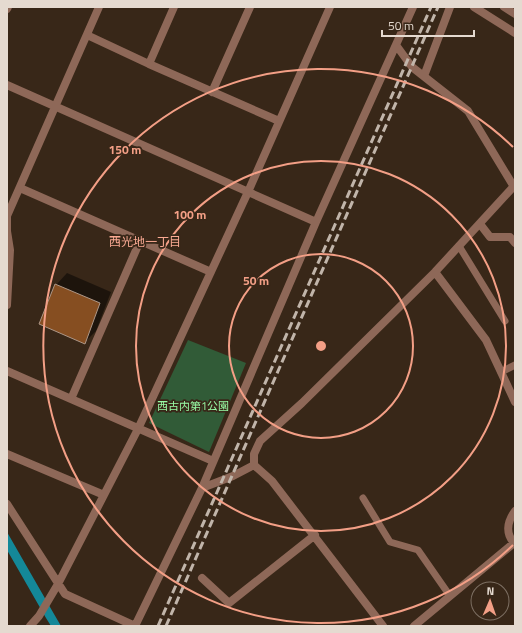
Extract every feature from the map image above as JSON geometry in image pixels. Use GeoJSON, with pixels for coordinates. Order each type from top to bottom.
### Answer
{"type":"FeatureCollection","features":[{"type":"Feature","properties":{"kind":"street"},"geometry":{"type":"LineString","coordinates":[[7,305],[10,250],[7,231],[7,216],[99,7]]}},
{"type":"Feature","properties":{"kind":"street"},"geometry":{"type":"LineString","coordinates":[[149,64],[174,7]]}},
{"type":"Feature","properties":{"kind":"street"},"geometry":{"type":"LineString","coordinates":[[212,92],[250,7]]}},
{"type":"Feature","properties":{"kind":"street"},"geometry":{"type":"LineString","coordinates":[[30,626],[39,616],[58,584],[138,428],[248,192],[330,7]]}},
{"type":"Feature","properties":{"kind":"street"},"geometry":{"type":"LineString","coordinates":[[7,504],[65,594],[135,626],[202,488],[316,222],[413,7]]}},
{"type":"Feature","properties":{"kind":"street"},"geometry":{"type":"LineString","coordinates":[[424,76],[450,7]]}},
{"type":"Feature","properties":{"kind":"street"},"geometry":{"type":"LineString","coordinates":[[474,7],[515,33]]}},
{"type":"Feature","properties":{"kind":"street"},"geometry":{"type":"LineString","coordinates":[[504,7],[515,14]]}},
{"type":"Feature","properties":{"kind":"street"},"geometry":{"type":"LineString","coordinates":[[87,35],[149,64],[280,121]]}},
{"type":"Feature","properties":{"kind":"street"},"geometry":{"type":"LineString","coordinates":[[383,626],[315,535],[272,481],[254,465],[254,454],[260,441],[302,403],[435,272],[514,186],[468,111],[412,67],[396,45]]}},
{"type":"Feature","properties":{"kind":"street"},"geometry":{"type":"LineString","coordinates":[[7,86],[316,222]]}},
{"type":"Feature","properties":{"kind":"street"},"geometry":{"type":"LineString","coordinates":[[20,188],[211,272]]}},
{"type":"Feature","properties":{"kind":"street"},"geometry":{"type":"LineString","coordinates":[[480,224],[490,237],[510,237],[515,243]]}},
{"type":"Feature","properties":{"kind":"street"},"geometry":{"type":"LineString","coordinates":[[71,400],[140,241]]}},
{"type":"Feature","properties":{"kind":"street"},"geometry":{"type":"LineString","coordinates":[[435,272],[486,340],[515,402]]}},
{"type":"Feature","properties":{"kind":"street"},"geometry":{"type":"LineString","coordinates":[[7,371],[213,461]]}},
{"type":"Feature","properties":{"kind":"street"},"geometry":{"type":"LineString","coordinates":[[7,454],[104,495]]}},
{"type":"Feature","properties":{"kind":"street"},"geometry":{"type":"LineString","coordinates":[[202,488],[233,476],[254,465]]}},
{"type":"Feature","properties":{"kind":"street"},"geometry":{"type":"LineString","coordinates":[[414,626],[514,544],[508,536],[508,524],[515,511]]}},
{"type":"Feature","properties":{"kind":"street"},"geometry":{"type":"LineString","coordinates":[[202,578],[229,603],[315,535]]}},
{"type":"Feature","properties":{"kind":"lane"},"geometry":{"type":"LineString","coordinates":[[458,246],[505,321]]}},
{"type":"Feature","properties":{"kind":"lane"},"geometry":{"type":"LineString","coordinates":[[501,372],[515,365]]}},
{"type":"Feature","properties":{"kind":"lane"},"geometry":{"type":"LineString","coordinates":[[363,498],[390,542],[418,550],[450,596]]}},
{"type":"Feature","properties":{"kind":"green space","name":"西古内第1公園"},"geometry":{"type":"Polygon","coordinates":[[[188,340],[246,363],[209,452],[149,423],[188,340]]]}},
{"type":"Feature","properties":{"kind":"water"},"geometry":{"type":"Polygon","coordinates":[[[7,532],[61,626],[51,626],[46,618],[7,550],[7,532]]]}},
{"type":"Feature","properties":{"kind":"building"},"geometry":{"type":"Polygon","coordinates":[[[55,284],[100,303],[85,344],[39,324],[55,284]]]}},
{"type":"Feature","properties":{"kind":"railway"},"geometry":{"type":"LineString","coordinates":[[158,626],[431,7]]}},
{"type":"Feature","properties":{"kind":"railway"},"geometry":{"type":"LineString","coordinates":[[166,626],[438,7]]}},
{"type":"Feature","properties":{"kind":"district","name":"西光地一丁目"},"geometry":{"type":"Point","coordinates":[145,242]}}]}
